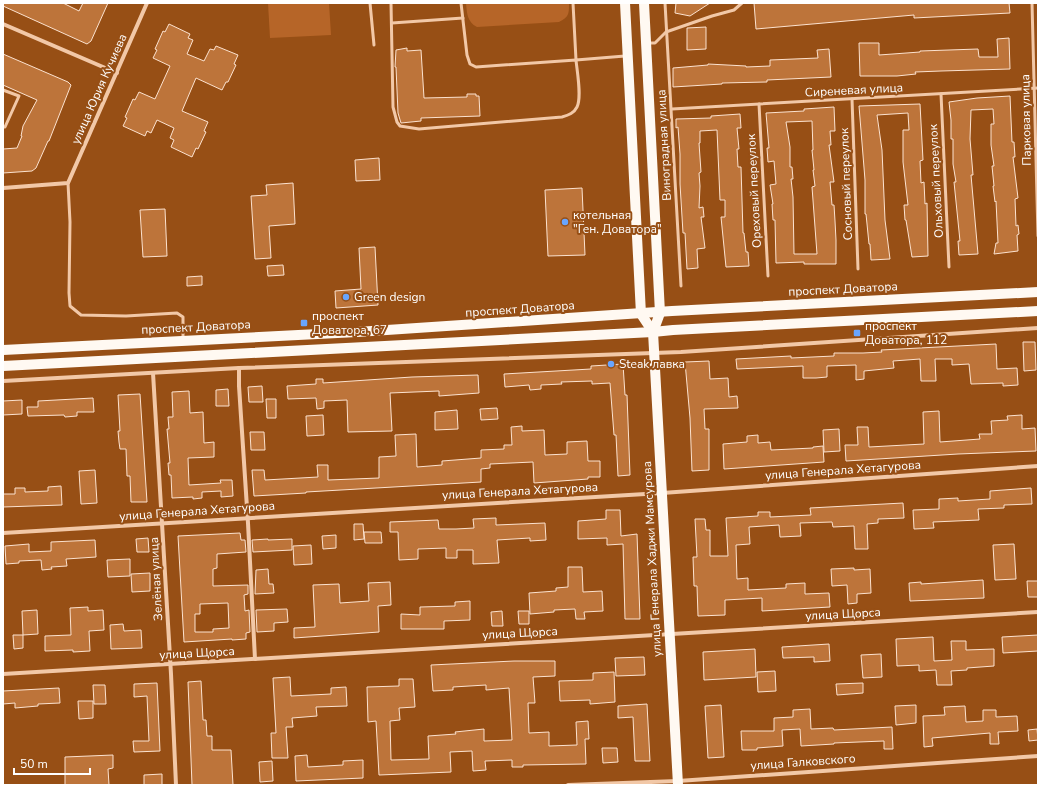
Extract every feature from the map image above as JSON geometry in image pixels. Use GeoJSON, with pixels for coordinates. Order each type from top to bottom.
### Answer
{"type":"FeatureCollection","features":[{"type":"Feature","properties":{"kind":"main road"},"geometry":{"type":"LineString","coordinates":[[625,3],[641,314],[653,332]]}},
{"type":"Feature","properties":{"kind":"main road","name":"улица Генерала Хаджи Мамсурова"},"geometry":{"type":"LineString","coordinates":[[644,3],[660,313],[653,332],[678,783]]}},
{"type":"Feature","properties":{"kind":"main road"},"geometry":{"type":"LineString","coordinates":[[630,117],[649,116]]}},
{"type":"Feature","properties":{"kind":"main road","name":"проспект Доватора"},"geometry":{"type":"LineString","coordinates":[[3,350],[1038,292]]}},
{"type":"Feature","properties":{"kind":"main road"},"geometry":{"type":"LineString","coordinates":[[3,366],[1038,311]]}},
{"type":"Feature","properties":{"kind":"street","name":"улица Юрия Кучиева"},"geometry":{"type":"LineString","coordinates":[[68,183],[147,3]]}},
{"type":"Feature","properties":{"kind":"street"},"geometry":{"type":"LineString","coordinates":[[3,24],[117,73]]}},
{"type":"Feature","properties":{"kind":"street"},"geometry":{"type":"LineString","coordinates":[[3,188],[68,183]]}},
{"type":"Feature","properties":{"kind":"street"},"geometry":{"type":"LineString","coordinates":[[3,381],[239,368],[654,353],[1038,328]]}},
{"type":"Feature","properties":{"kind":"street"},"geometry":{"type":"LineString","coordinates":[[239,368],[255,659]]}},
{"type":"Feature","properties":{"kind":"street","name":"Зелёная улица"},"geometry":{"type":"LineString","coordinates":[[153,373],[171,665],[176,785]]}},
{"type":"Feature","properties":{"kind":"street","name":"улица Генерала Хетагурова"},"geometry":{"type":"LineString","coordinates":[[3,533],[163,522],[662,493],[1038,466]]}},
{"type":"Feature","properties":{"kind":"street","name":"улица Щорса"},"geometry":{"type":"LineString","coordinates":[[3,674],[1038,612]]}},
{"type":"Feature","properties":{"kind":"street","name":"улица Галковского"},"geometry":{"type":"LineString","coordinates":[[568,785],[678,783],[1038,756]]}},
{"type":"Feature","properties":{"kind":"lane"},"geometry":{"type":"LineString","coordinates":[[370,3],[374,45]]}},
{"type":"Feature","properties":{"kind":"lane"},"geometry":{"type":"LineString","coordinates":[[391,3],[393,107],[397,122],[400,126],[419,129],[569,115],[573,112],[578,106],[579,96],[573,3]]}},
{"type":"Feature","properties":{"kind":"lane"},"geometry":{"type":"LineString","coordinates":[[461,3],[467,55],[470,64],[476,67],[627,56]]}},
{"type":"Feature","properties":{"kind":"lane","name":"Виноградная улица"},"geometry":{"type":"LineString","coordinates":[[665,3],[682,286]]}},
{"type":"Feature","properties":{"kind":"lane"},"geometry":{"type":"LineString","coordinates":[[646,43],[656,43],[666,32],[734,10],[742,3]]}},
{"type":"Feature","properties":{"kind":"lane","name":"Парковая улица"},"geometry":{"type":"LineString","coordinates":[[1032,3],[1036,88],[1038,236]]}},
{"type":"Feature","properties":{"kind":"lane"},"geometry":{"type":"LineString","coordinates":[[392,23],[463,18]]}},
{"type":"Feature","properties":{"kind":"lane","name":"Сиреневая улица"},"geometry":{"type":"LineString","coordinates":[[672,109],[1036,88]]}},
{"type":"Feature","properties":{"kind":"lane"},"geometry":{"type":"LineString","coordinates":[[3,90],[19,96],[5,127],[3,127]]}},
{"type":"Feature","properties":{"kind":"lane","name":"Ольховый переулок"},"geometry":{"type":"LineString","coordinates":[[941,94],[950,267]]}},
{"type":"Feature","properties":{"kind":"lane","name":"Сосновый переулок"},"geometry":{"type":"LineString","coordinates":[[852,99],[858,270]]}},
{"type":"Feature","properties":{"kind":"lane","name":"Ореховый переулок"},"geometry":{"type":"LineString","coordinates":[[759,104],[768,276]]}},
{"type":"Feature","properties":{"kind":"lane"},"geometry":{"type":"LineString","coordinates":[[68,183],[70,222],[70,306],[81,315],[126,316],[177,313],[183,317],[182,341]]}},
{"type":"Feature","properties":{"kind":"shaded area"},"geometry":{"type":"Polygon","coordinates":[[[268,3],[329,3],[331,35],[270,38],[268,3]]]}},
{"type":"Feature","properties":{"kind":"shaded area"},"geometry":{"type":"Polygon","coordinates":[[[466,3],[569,3],[569,10],[567,17],[559,22],[477,27],[469,20],[466,3]]]}},
{"type":"Feature","properties":{"kind":"building"},"geometry":{"type":"Polygon","coordinates":[[[3,3],[63,3],[79,11],[83,3],[108,3],[91,41],[87,44],[3,6],[3,3]]]}},
{"type":"Feature","properties":{"kind":"building"},"geometry":{"type":"Polygon","coordinates":[[[676,3],[710,3],[690,16],[675,13],[676,3]]]}},
{"type":"Feature","properties":{"kind":"building"},"geometry":{"type":"Polygon","coordinates":[[[754,3],[1009,3],[1010,13],[914,18],[914,15],[756,29],[754,3]]]}},
{"type":"Feature","properties":{"kind":"building"},"geometry":{"type":"Polygon","coordinates":[[[169,24],[190,34],[188,38],[193,40],[187,54],[204,61],[210,49],[214,50],[216,46],[238,55],[234,64],[236,65],[228,82],[226,82],[222,90],[196,78],[182,111],[208,122],[204,131],[206,132],[198,149],[196,148],[192,157],[171,147],[174,140],[170,138],[174,128],[157,120],[151,133],[147,131],[145,136],[123,126],[127,118],[125,117],[133,99],[135,100],[139,92],[155,99],[170,66],[153,58],[157,50],[155,49],[163,31],[165,32],[169,24]]]}},
{"type":"Feature","properties":{"kind":"building"},"geometry":{"type":"Polygon","coordinates":[[[706,27],[706,49],[687,50],[687,28],[706,27]]]}},
{"type":"Feature","properties":{"kind":"building"},"geometry":{"type":"Polygon","coordinates":[[[1009,38],[1010,69],[915,72],[916,74],[897,76],[860,76],[859,43],[879,43],[879,55],[920,51],[978,49],[979,57],[998,57],[997,39],[1009,38]]]}},
{"type":"Feature","properties":{"kind":"building"},"geometry":{"type":"Polygon","coordinates":[[[407,48],[407,51],[421,50],[424,98],[467,97],[467,94],[476,94],[476,96],[479,96],[480,116],[421,118],[421,121],[401,123],[398,113],[395,67],[396,50],[407,48]]]}},
{"type":"Feature","properties":{"kind":"building"},"geometry":{"type":"Polygon","coordinates":[[[829,49],[831,77],[673,87],[673,68],[708,64],[746,67],[770,66],[770,60],[818,58],[817,50],[829,49]]]}},
{"type":"Feature","properties":{"kind":"building"},"geometry":{"type":"Polygon","coordinates":[[[3,54],[68,82],[71,85],[49,141],[36,168],[32,171],[3,173],[3,149],[17,148],[22,136],[23,126],[37,100],[3,85],[3,54]]]}},
{"type":"Feature","properties":{"kind":"building"},"geometry":{"type":"Polygon","coordinates":[[[1010,96],[1012,142],[1014,142],[1015,157],[1013,157],[1018,198],[1015,199],[1016,226],[1018,225],[1019,234],[1017,235],[1018,251],[994,254],[996,243],[998,243],[996,201],[995,202],[993,186],[992,166],[994,166],[991,145],[991,124],[994,124],[993,109],[971,110],[970,139],[973,175],[971,175],[978,254],[959,255],[958,241],[960,241],[954,182],[956,182],[953,164],[953,139],[951,139],[949,102],[977,98],[1010,96]]]}},
{"type":"Feature","properties":{"kind":"building"},"geometry":{"type":"Polygon","coordinates":[[[920,104],[923,160],[920,161],[921,183],[924,182],[925,204],[927,203],[928,256],[912,257],[905,220],[904,205],[908,205],[903,162],[903,130],[909,130],[908,113],[877,115],[882,150],[885,220],[890,259],[871,260],[865,214],[865,180],[859,106],[920,104]]]}},
{"type":"Feature","properties":{"kind":"building"},"geometry":{"type":"Polygon","coordinates":[[[834,107],[835,131],[830,131],[831,145],[829,145],[834,182],[830,182],[832,205],[834,205],[836,264],[804,264],[804,262],[776,263],[775,220],[773,220],[773,204],[770,185],[776,184],[774,161],[768,162],[767,148],[769,148],[766,113],[804,111],[804,109],[834,107]],[[812,121],[786,122],[790,147],[790,167],[792,167],[793,179],[791,179],[793,197],[794,254],[817,254],[812,187],[815,186],[812,121]]]}},
{"type":"Feature","properties":{"kind":"building"},"geometry":{"type":"Polygon","coordinates":[[[740,114],[741,128],[737,128],[739,149],[737,149],[738,167],[741,167],[743,233],[746,252],[748,252],[749,266],[726,267],[721,217],[725,217],[725,200],[720,200],[717,130],[700,131],[699,143],[701,172],[699,173],[699,208],[703,207],[704,217],[701,217],[705,248],[697,249],[698,268],[687,269],[680,184],[680,154],[676,119],[711,118],[711,116],[740,114]]]}},
{"type":"Feature","properties":{"kind":"building"},"geometry":{"type":"Polygon","coordinates":[[[379,158],[380,180],[356,181],[355,160],[379,158]]]}},
{"type":"Feature","properties":{"kind":"building"},"geometry":{"type":"Polygon","coordinates":[[[293,183],[295,224],[269,226],[271,258],[255,259],[251,196],[267,195],[266,185],[293,183]]]}},
{"type":"Feature","properties":{"kind":"building","name":"котельная \"Ген. Доватора\""},"geometry":{"type":"Polygon","coordinates":[[[582,188],[585,255],[548,256],[545,190],[582,188]]]}},
{"type":"Feature","properties":{"kind":"building"},"geometry":{"type":"Polygon","coordinates":[[[165,209],[167,256],[143,257],[140,210],[165,209]]]}},
{"type":"Feature","properties":{"kind":"building"},"geometry":{"type":"Polygon","coordinates":[[[375,247],[378,305],[336,308],[335,291],[361,289],[359,248],[375,247]]]}},
{"type":"Feature","properties":{"kind":"building"},"geometry":{"type":"Polygon","coordinates":[[[283,265],[284,275],[268,276],[267,266],[283,265]]]}},
{"type":"Feature","properties":{"kind":"building"},"geometry":{"type":"Polygon","coordinates":[[[202,276],[202,285],[187,286],[187,277],[202,276]]]}},
{"type":"Feature","properties":{"kind":"building"},"geometry":{"type":"Polygon","coordinates":[[[1023,342],[1035,342],[1036,370],[1024,371],[1023,342]]]}},
{"type":"Feature","properties":{"kind":"building"},"geometry":{"type":"Polygon","coordinates":[[[996,344],[997,369],[1017,368],[1018,385],[1003,386],[1003,383],[971,384],[969,364],[952,365],[952,359],[935,359],[936,381],[921,381],[920,359],[893,361],[894,368],[864,371],[864,379],[856,380],[856,365],[827,366],[827,377],[803,378],[803,366],[737,369],[736,359],[791,356],[791,358],[834,356],[834,353],[882,352],[881,350],[996,344]]]}},
{"type":"Feature","properties":{"kind":"building"},"geometry":{"type":"Polygon","coordinates":[[[709,361],[710,379],[728,378],[729,397],[737,396],[738,408],[704,409],[705,429],[709,429],[709,470],[692,471],[690,418],[685,362],[709,361]]]}},
{"type":"Feature","properties":{"kind":"building"},"geometry":{"type":"Polygon","coordinates":[[[623,364],[625,395],[627,395],[630,475],[618,476],[616,435],[614,435],[610,383],[592,384],[592,381],[561,382],[562,384],[541,385],[541,389],[530,390],[529,385],[505,387],[504,374],[591,369],[591,366],[623,364]]]}},
{"type":"Feature","properties":{"kind":"building"},"geometry":{"type":"Polygon","coordinates":[[[478,375],[479,393],[439,396],[439,391],[390,393],[392,431],[348,432],[347,400],[324,401],[324,408],[317,409],[316,398],[288,399],[287,386],[316,384],[316,379],[323,379],[323,383],[412,377],[478,375]]]}},
{"type":"Feature","properties":{"kind":"building"},"geometry":{"type":"Polygon","coordinates":[[[262,386],[263,402],[249,402],[248,387],[262,386]]]}},
{"type":"Feature","properties":{"kind":"building"},"geometry":{"type":"Polygon","coordinates":[[[228,389],[229,406],[216,406],[216,390],[228,389]]]}},
{"type":"Feature","properties":{"kind":"building"},"geometry":{"type":"Polygon","coordinates":[[[189,391],[190,413],[203,412],[204,443],[214,442],[214,457],[188,458],[189,485],[221,483],[220,480],[232,480],[233,496],[221,497],[221,491],[202,492],[202,498],[172,498],[171,475],[169,475],[168,463],[170,463],[167,429],[169,429],[168,417],[173,417],[172,392],[189,391]]]}},
{"type":"Feature","properties":{"kind":"building"},"geometry":{"type":"Polygon","coordinates":[[[140,394],[147,502],[131,502],[130,476],[127,476],[126,449],[120,449],[119,442],[118,431],[120,431],[118,395],[140,394]]]}},
{"type":"Feature","properties":{"kind":"building"},"geometry":{"type":"Polygon","coordinates":[[[93,398],[94,412],[77,412],[77,416],[65,417],[64,415],[28,416],[27,407],[38,407],[38,401],[93,398]]]}},
{"type":"Feature","properties":{"kind":"building"},"geometry":{"type":"Polygon","coordinates":[[[266,399],[276,399],[276,418],[267,418],[266,399]]]}},
{"type":"Feature","properties":{"kind":"building"},"geometry":{"type":"Polygon","coordinates":[[[22,400],[22,414],[3,415],[3,401],[22,400]]]}},
{"type":"Feature","properties":{"kind":"building"},"geometry":{"type":"Polygon","coordinates":[[[497,408],[498,419],[481,420],[480,409],[497,408]]]}},
{"type":"Feature","properties":{"kind":"building"},"geometry":{"type":"Polygon","coordinates":[[[457,410],[458,429],[435,430],[435,412],[457,410]]]}},
{"type":"Feature","properties":{"kind":"building"},"geometry":{"type":"Polygon","coordinates":[[[939,411],[940,442],[980,439],[979,434],[992,434],[991,421],[1008,420],[1007,416],[1022,415],[1022,429],[1035,428],[1036,451],[846,461],[845,445],[858,445],[857,427],[868,427],[869,447],[924,444],[923,412],[939,411]]]}},
{"type":"Feature","properties":{"kind":"building"},"geometry":{"type":"Polygon","coordinates":[[[323,415],[324,435],[307,436],[306,416],[323,415]]]}},
{"type":"Feature","properties":{"kind":"building"},"geometry":{"type":"Polygon","coordinates":[[[522,426],[522,431],[544,430],[545,455],[567,454],[567,442],[587,441],[588,461],[600,461],[600,477],[534,483],[533,462],[490,464],[490,468],[481,469],[481,482],[254,496],[252,470],[264,470],[265,480],[318,477],[317,465],[328,465],[328,480],[379,478],[379,457],[396,456],[395,435],[416,434],[417,467],[442,465],[442,461],[481,458],[481,450],[504,449],[504,445],[512,445],[511,427],[522,426]]]}},
{"type":"Feature","properties":{"kind":"building"},"geometry":{"type":"Polygon","coordinates":[[[839,429],[840,451],[824,452],[823,430],[839,429]]]}},
{"type":"Feature","properties":{"kind":"building"},"geometry":{"type":"Polygon","coordinates":[[[250,432],[264,432],[265,450],[251,450],[250,432]]]}},
{"type":"Feature","properties":{"kind":"building"},"geometry":{"type":"Polygon","coordinates":[[[758,435],[758,443],[770,442],[771,450],[813,448],[823,446],[824,462],[724,469],[723,444],[747,442],[747,436],[758,435]]]}},
{"type":"Feature","properties":{"kind":"building"},"geometry":{"type":"Polygon","coordinates":[[[95,470],[97,503],[81,504],[79,471],[95,470]]]}},
{"type":"Feature","properties":{"kind":"building"},"geometry":{"type":"Polygon","coordinates":[[[61,486],[62,505],[3,507],[3,494],[15,494],[15,488],[25,488],[25,492],[48,491],[48,487],[61,486]]]}},
{"type":"Feature","properties":{"kind":"building"},"geometry":{"type":"Polygon","coordinates":[[[1031,488],[1032,504],[1004,505],[1004,508],[978,509],[979,520],[933,522],[934,528],[914,529],[913,510],[939,509],[939,499],[958,498],[958,501],[990,499],[990,491],[1031,488]]]}},
{"type":"Feature","properties":{"kind":"building"},"geometry":{"type":"Polygon","coordinates":[[[903,503],[904,518],[878,519],[878,523],[867,524],[868,549],[855,549],[854,526],[833,527],[832,522],[800,523],[801,536],[780,537],[779,525],[749,527],[750,544],[736,545],[737,579],[748,578],[748,590],[786,588],[786,584],[805,583],[805,594],[829,593],[830,607],[762,611],[762,598],[725,600],[725,615],[698,616],[697,586],[694,586],[693,557],[697,557],[695,519],[705,519],[706,530],[710,530],[710,556],[728,556],[726,518],[758,516],[758,512],[770,512],[770,517],[811,515],[810,508],[903,503]]]}},
{"type":"Feature","properties":{"kind":"building"},"geometry":{"type":"Polygon","coordinates":[[[606,510],[620,510],[621,536],[637,534],[640,619],[625,619],[623,544],[607,545],[607,538],[578,539],[578,521],[606,519],[606,510]]]}},
{"type":"Feature","properties":{"kind":"building"},"geometry":{"type":"Polygon","coordinates":[[[496,518],[496,525],[545,523],[546,540],[530,541],[530,538],[497,540],[499,563],[473,564],[473,550],[457,550],[457,558],[446,558],[446,548],[418,549],[418,559],[399,560],[398,532],[390,532],[390,522],[438,520],[439,529],[456,529],[474,528],[473,519],[496,518]]]}},
{"type":"Feature","properties":{"kind":"building"},"geometry":{"type":"Polygon","coordinates":[[[354,524],[363,524],[364,539],[354,540],[354,524]]]}},
{"type":"Feature","properties":{"kind":"building"},"geometry":{"type":"Polygon","coordinates":[[[364,532],[381,532],[382,543],[365,543],[364,532]]]}},
{"type":"Feature","properties":{"kind":"building"},"geometry":{"type":"Polygon","coordinates":[[[240,533],[241,540],[245,540],[246,552],[217,554],[217,568],[213,569],[213,586],[248,585],[248,594],[244,595],[245,611],[249,610],[250,632],[246,633],[246,639],[184,642],[178,536],[240,533]],[[228,603],[200,604],[200,614],[195,614],[195,632],[213,632],[213,629],[229,628],[228,603]]]}},
{"type":"Feature","properties":{"kind":"building"},"geometry":{"type":"Polygon","coordinates":[[[336,535],[336,548],[323,549],[322,536],[336,535]]]}},
{"type":"Feature","properties":{"kind":"building"},"geometry":{"type":"Polygon","coordinates":[[[148,538],[149,552],[137,552],[136,539],[148,538]]]}},
{"type":"Feature","properties":{"kind":"building"},"geometry":{"type":"Polygon","coordinates":[[[292,539],[292,550],[253,552],[252,540],[292,539]]]}},
{"type":"Feature","properties":{"kind":"building"},"geometry":{"type":"Polygon","coordinates":[[[95,540],[96,557],[66,559],[67,566],[51,567],[52,569],[42,570],[41,560],[19,561],[19,563],[6,564],[5,546],[29,544],[29,552],[51,551],[51,542],[95,540]]]}},
{"type":"Feature","properties":{"kind":"building"},"geometry":{"type":"Polygon","coordinates":[[[1014,544],[1016,579],[995,580],[993,545],[1014,544]]]}},
{"type":"Feature","properties":{"kind":"building"},"geometry":{"type":"Polygon","coordinates":[[[311,545],[312,564],[294,565],[293,546],[311,545]]]}},
{"type":"Feature","properties":{"kind":"building"},"geometry":{"type":"Polygon","coordinates":[[[130,559],[130,576],[108,577],[107,560],[130,559]]]}},
{"type":"Feature","properties":{"kind":"building"},"geometry":{"type":"Polygon","coordinates":[[[568,567],[582,567],[583,592],[602,591],[603,611],[584,612],[585,619],[576,619],[575,609],[554,610],[554,612],[530,614],[529,593],[556,591],[556,588],[568,587],[568,567]]]}},
{"type":"Feature","properties":{"kind":"building"},"geometry":{"type":"Polygon","coordinates":[[[854,568],[854,570],[870,569],[871,593],[857,594],[857,603],[848,604],[847,585],[832,586],[831,569],[854,568]]]}},
{"type":"Feature","properties":{"kind":"building"},"geometry":{"type":"Polygon","coordinates":[[[268,569],[269,584],[273,584],[274,593],[255,594],[256,570],[268,569]]]}},
{"type":"Feature","properties":{"kind":"building"},"geometry":{"type":"Polygon","coordinates":[[[150,573],[150,591],[132,592],[131,574],[150,573]]]}},
{"type":"Feature","properties":{"kind":"building"},"geometry":{"type":"Polygon","coordinates":[[[983,580],[984,598],[910,601],[909,583],[921,582],[921,584],[983,580]]]}},
{"type":"Feature","properties":{"kind":"building"},"geometry":{"type":"Polygon","coordinates":[[[1027,581],[1038,581],[1038,597],[1028,597],[1027,581]]]}},
{"type":"Feature","properties":{"kind":"building"},"geometry":{"type":"Polygon","coordinates":[[[390,582],[391,605],[378,606],[379,632],[294,638],[294,628],[315,627],[313,585],[339,584],[340,603],[369,601],[368,583],[390,582]]]}},
{"type":"Feature","properties":{"kind":"building"},"geometry":{"type":"Polygon","coordinates":[[[470,601],[470,620],[444,621],[444,629],[401,629],[401,614],[420,615],[420,607],[455,606],[455,602],[470,601]]]}},
{"type":"Feature","properties":{"kind":"building"},"geometry":{"type":"Polygon","coordinates":[[[88,607],[88,611],[103,610],[104,630],[89,631],[90,651],[45,651],[45,636],[71,635],[70,608],[88,607]]]}},
{"type":"Feature","properties":{"kind":"building"},"geometry":{"type":"Polygon","coordinates":[[[287,609],[288,622],[274,623],[274,631],[257,632],[256,610],[287,609]]]}},
{"type":"Feature","properties":{"kind":"building"},"geometry":{"type":"Polygon","coordinates":[[[37,610],[38,634],[23,635],[22,611],[37,610]]]}},
{"type":"Feature","properties":{"kind":"building"},"geometry":{"type":"Polygon","coordinates":[[[502,611],[503,626],[492,626],[491,612],[502,611]]]}},
{"type":"Feature","properties":{"kind":"building"},"geometry":{"type":"Polygon","coordinates":[[[518,611],[529,611],[529,624],[519,624],[518,611]]]}},
{"type":"Feature","properties":{"kind":"building"},"geometry":{"type":"Polygon","coordinates":[[[123,624],[124,631],[141,630],[142,648],[111,649],[110,625],[123,624]]]}},
{"type":"Feature","properties":{"kind":"building"},"geometry":{"type":"Polygon","coordinates":[[[13,635],[23,635],[23,648],[14,649],[13,635]]]}},
{"type":"Feature","properties":{"kind":"building"},"geometry":{"type":"Polygon","coordinates":[[[1038,635],[1038,651],[1003,653],[1002,637],[1038,635]]]}},
{"type":"Feature","properties":{"kind":"building"},"geometry":{"type":"Polygon","coordinates":[[[933,637],[934,661],[952,660],[951,641],[966,641],[966,650],[994,649],[994,666],[951,671],[952,685],[937,685],[936,670],[919,671],[919,665],[897,666],[896,639],[933,637]]]}},
{"type":"Feature","properties":{"kind":"building"},"geometry":{"type":"Polygon","coordinates":[[[829,644],[830,661],[814,662],[814,657],[783,658],[782,647],[829,644]]]}},
{"type":"Feature","properties":{"kind":"building"},"geometry":{"type":"Polygon","coordinates":[[[755,649],[756,677],[704,680],[703,652],[755,649]]]}},
{"type":"Feature","properties":{"kind":"building"},"geometry":{"type":"Polygon","coordinates":[[[881,654],[882,677],[863,678],[861,655],[881,654]]]}},
{"type":"Feature","properties":{"kind":"building"},"geometry":{"type":"Polygon","coordinates":[[[644,657],[645,675],[616,676],[615,658],[644,657]]]}},
{"type":"Feature","properties":{"kind":"building"},"geometry":{"type":"Polygon","coordinates":[[[514,661],[555,661],[555,676],[533,677],[535,703],[528,703],[529,733],[549,732],[549,746],[577,745],[576,722],[588,721],[589,739],[585,739],[586,764],[523,765],[523,767],[512,767],[512,760],[485,761],[486,770],[473,771],[472,751],[450,752],[451,772],[379,775],[376,721],[368,722],[367,687],[399,686],[399,679],[413,679],[415,707],[399,708],[400,720],[390,721],[391,760],[429,759],[428,736],[456,734],[455,732],[484,729],[484,741],[512,740],[509,688],[486,690],[486,685],[453,687],[453,690],[433,691],[431,665],[514,661]]]}},
{"type":"Feature","properties":{"kind":"building"},"geometry":{"type":"Polygon","coordinates":[[[775,671],[776,691],[758,692],[757,672],[775,671]]]}},
{"type":"Feature","properties":{"kind":"building"},"geometry":{"type":"Polygon","coordinates":[[[614,672],[615,702],[590,704],[590,700],[560,701],[559,681],[593,680],[593,673],[614,672]]]}},
{"type":"Feature","properties":{"kind":"building"},"geometry":{"type":"Polygon","coordinates":[[[290,677],[291,696],[331,694],[331,688],[346,687],[347,706],[316,707],[317,716],[292,718],[293,727],[286,727],[288,758],[272,758],[271,733],[276,733],[273,678],[290,677]]]}},
{"type":"Feature","properties":{"kind":"building"},"geometry":{"type":"Polygon","coordinates":[[[201,681],[203,720],[206,720],[207,736],[212,736],[212,750],[231,750],[233,785],[192,785],[188,682],[201,681]]]}},
{"type":"Feature","properties":{"kind":"building"},"geometry":{"type":"Polygon","coordinates":[[[157,683],[160,751],[134,752],[133,741],[149,741],[147,696],[134,697],[134,684],[157,683]]]}},
{"type":"Feature","properties":{"kind":"building"},"geometry":{"type":"Polygon","coordinates":[[[863,683],[863,693],[837,695],[836,684],[863,683]]]}},
{"type":"Feature","properties":{"kind":"building"},"geometry":{"type":"Polygon","coordinates":[[[93,685],[105,685],[106,704],[94,704],[93,685]]]}},
{"type":"Feature","properties":{"kind":"building"},"geometry":{"type":"Polygon","coordinates":[[[59,688],[60,703],[38,704],[38,706],[15,708],[15,703],[3,704],[3,691],[59,688]]]}},
{"type":"Feature","properties":{"kind":"building"},"geometry":{"type":"Polygon","coordinates":[[[78,701],[93,701],[93,718],[79,719],[78,701]]]}},
{"type":"Feature","properties":{"kind":"building"},"geometry":{"type":"Polygon","coordinates":[[[647,704],[650,761],[635,761],[633,717],[618,718],[618,706],[647,704]]]}},
{"type":"Feature","properties":{"kind":"building"},"geometry":{"type":"Polygon","coordinates":[[[721,705],[724,757],[708,758],[705,706],[721,705]]]}},
{"type":"Feature","properties":{"kind":"building"},"geometry":{"type":"Polygon","coordinates":[[[916,705],[916,723],[896,725],[895,706],[916,705]]]}},
{"type":"Feature","properties":{"kind":"building"},"geometry":{"type":"Polygon","coordinates":[[[965,706],[966,722],[983,721],[983,710],[996,710],[996,717],[1017,716],[1018,731],[998,732],[999,744],[990,744],[990,733],[932,738],[933,746],[924,747],[923,716],[945,715],[944,707],[965,706]]]}},
{"type":"Feature","properties":{"kind":"building"},"geometry":{"type":"Polygon","coordinates":[[[810,709],[811,729],[833,728],[834,730],[892,727],[893,749],[884,749],[884,741],[801,746],[800,729],[782,730],[783,746],[757,748],[757,750],[742,750],[741,731],[774,731],[774,718],[793,717],[793,710],[810,709]]]}},
{"type":"Feature","properties":{"kind":"building"},"geometry":{"type":"Polygon","coordinates":[[[1037,729],[1038,740],[1029,741],[1028,730],[1037,729]]]}},
{"type":"Feature","properties":{"kind":"building"},"geometry":{"type":"Polygon","coordinates":[[[602,748],[617,748],[618,762],[603,763],[602,748]]]}},
{"type":"Feature","properties":{"kind":"building"},"geometry":{"type":"Polygon","coordinates":[[[113,755],[113,768],[108,769],[109,785],[65,785],[65,757],[113,755]]]}},
{"type":"Feature","properties":{"kind":"building"},"geometry":{"type":"Polygon","coordinates":[[[307,755],[308,767],[343,765],[343,761],[363,760],[363,778],[296,781],[295,756],[307,755]]]}},
{"type":"Feature","properties":{"kind":"building"},"geometry":{"type":"Polygon","coordinates":[[[272,761],[273,781],[260,782],[259,762],[272,761]]]}},
{"type":"Feature","properties":{"kind":"building"},"geometry":{"type":"Polygon","coordinates":[[[162,774],[162,785],[144,785],[144,775],[162,774]]]}},
{"type":"Feature","properties":{"kind":"place","name":"котельная \"Ген. Доватора\""},"geometry":{"type":"Point","coordinates":[565,222]}},
{"type":"Feature","properties":{"kind":"place","name":"Green design"},"geometry":{"type":"Point","coordinates":[346,297]}},
{"type":"Feature","properties":{"kind":"place","name":"проспект Доватора, 67"},"geometry":{"type":"Point","coordinates":[304,323]}},
{"type":"Feature","properties":{"kind":"place","name":"проспект Доватора, 112"},"geometry":{"type":"Point","coordinates":[857,333]}},
{"type":"Feature","properties":{"kind":"place","name":"Steak лавка"},"geometry":{"type":"Point","coordinates":[611,364]}}]}
